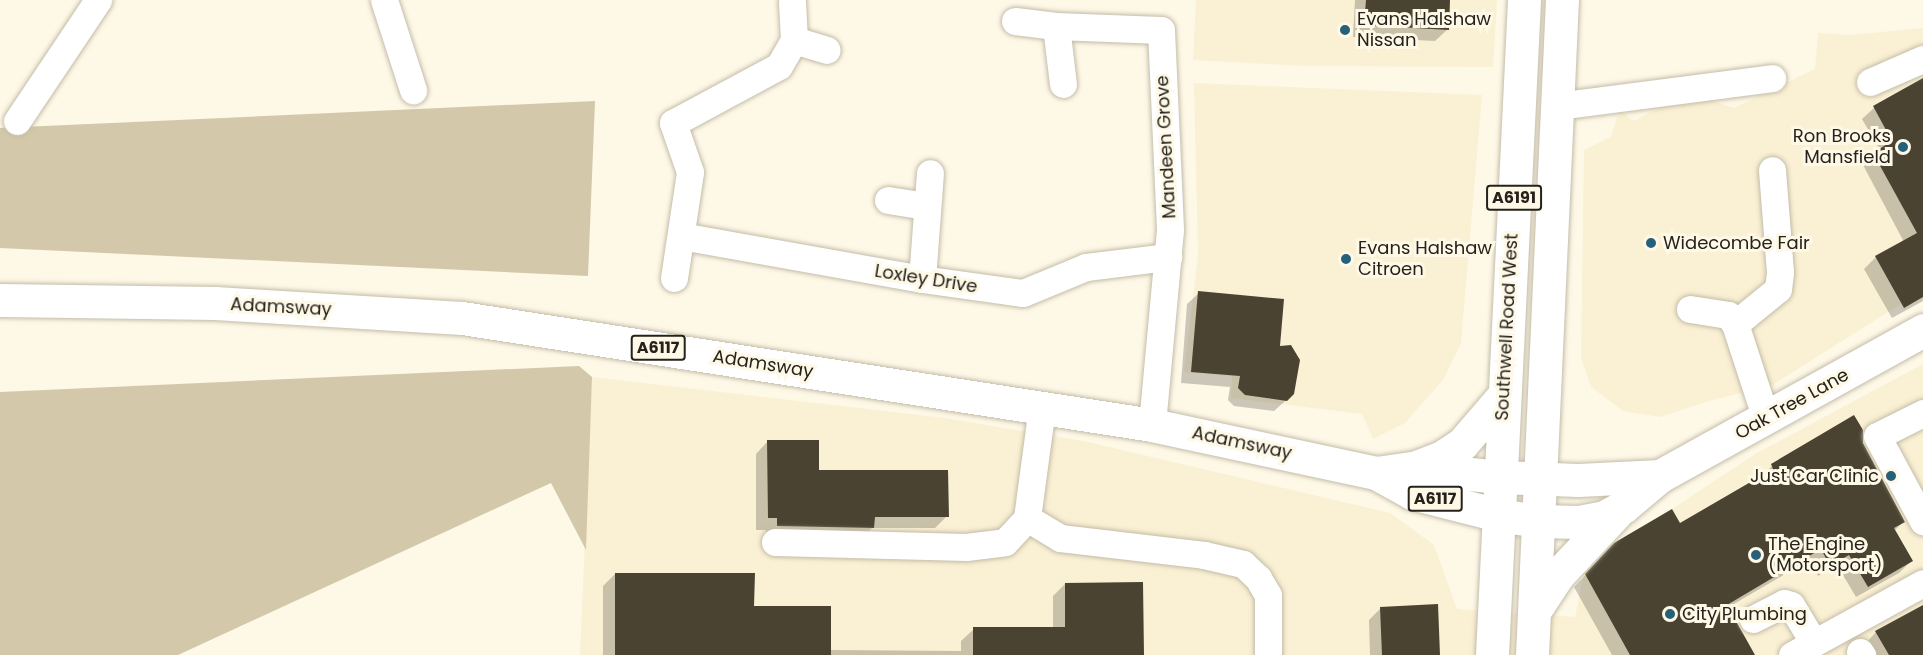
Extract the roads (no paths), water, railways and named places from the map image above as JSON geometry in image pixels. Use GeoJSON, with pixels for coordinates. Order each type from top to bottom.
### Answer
{"type":"FeatureCollection","features":[{"type":"Feature","properties":{"kind":"main road","name":"Southwell Road West"},"geometry":{"type":"LineString","coordinates":[[1521,477],[1504,395],[1524,0]]}},
{"type":"Feature","properties":{"kind":"main road","name":"A6191"},"geometry":{"type":"LineString","coordinates":[[1521,477],[1550,283],[1562,0]]}},
{"type":"Feature","properties":{"kind":"main road","name":"Adamsway"},"geometry":{"type":"LineString","coordinates":[[0,300],[214,303],[462,318],[1152,424],[1376,473],[1412,493],[1518,518]]}},
{"type":"Feature","properties":{"kind":"main road","name":"Oak Tree Lane"},"geometry":{"type":"LineString","coordinates":[[1518,518],[1588,521],[1623,507],[1660,476],[1923,330]]}},
{"type":"Feature","properties":{"kind":"main road"},"geometry":{"type":"LineString","coordinates":[[1413,468],[1442,457],[1462,444],[1504,395]]}},
{"type":"Feature","properties":{"kind":"main road","name":"Adamsway"},"geometry":{"type":"LineString","coordinates":[[1376,473],[1413,468],[1521,477]]}},
{"type":"Feature","properties":{"kind":"main road","name":"Oak Tree Lane"},"geometry":{"type":"LineString","coordinates":[[1521,477],[1578,480],[1660,476]]}},
{"type":"Feature","properties":{"kind":"main road"},"geometry":{"type":"LineString","coordinates":[[1521,477],[1509,506],[1518,518],[1534,612],[1532,655]]}},
{"type":"Feature","properties":{"kind":"main road"},"geometry":{"type":"LineString","coordinates":[[1534,612],[1558,575],[1623,507]]}},
{"type":"Feature","properties":{"kind":"main road"},"geometry":{"type":"LineString","coordinates":[[1492,655],[1518,518]]}},
{"type":"Feature","properties":{"kind":"main road"},"geometry":{"type":"LineString","coordinates":[[1508,655],[1518,518]]}},
{"type":"Feature","properties":{"kind":"street"},"geometry":{"type":"LineString","coordinates":[[17,121],[98,0]]}},
{"type":"Feature","properties":{"kind":"street"},"geometry":{"type":"LineString","coordinates":[[384,0],[413,90]]}},
{"type":"Feature","properties":{"kind":"street"},"geometry":{"type":"LineString","coordinates":[[674,278],[690,172],[673,123],[779,66],[794,40],[792,2]]}},
{"type":"Feature","properties":{"kind":"street"},"geometry":{"type":"LineString","coordinates":[[1015,21],[1056,26],[1063,84]]}},
{"type":"Feature","properties":{"kind":"street","name":"Mandeen Grove"},"geometry":{"type":"LineString","coordinates":[[1056,26],[1161,30],[1170,230],[1152,424]]}},
{"type":"Feature","properties":{"kind":"street"},"geometry":{"type":"LineString","coordinates":[[794,40],[827,50]]}},
{"type":"Feature","properties":{"kind":"street"},"geometry":{"type":"LineString","coordinates":[[1870,82],[1923,59]]}},
{"type":"Feature","properties":{"kind":"street"},"geometry":{"type":"LineString","coordinates":[[1557,106],[1772,78]]}},
{"type":"Feature","properties":{"kind":"street"},"geometry":{"type":"LineString","coordinates":[[1735,324],[1778,289],[1780,272],[1772,170]]}},
{"type":"Feature","properties":{"kind":"street"},"geometry":{"type":"LineString","coordinates":[[922,279],[930,173]]}},
{"type":"Feature","properties":{"kind":"street"},"geometry":{"type":"LineString","coordinates":[[888,200],[927,206]]}},
{"type":"Feature","properties":{"kind":"street","name":"Loxley Drive"},"geometry":{"type":"LineString","coordinates":[[681,236],[922,279],[1023,293],[1086,267],[1168,257]]}},
{"type":"Feature","properties":{"kind":"street"},"geometry":{"type":"LineString","coordinates":[[1690,309],[1728,315],[1735,324],[1766,419]]}},
{"type":"Feature","properties":{"kind":"street"},"geometry":{"type":"LineString","coordinates":[[775,542],[966,547],[1005,542],[1027,518],[1042,407]]}},
{"type":"Feature","properties":{"kind":"street"},"geometry":{"type":"LineString","coordinates":[[1923,413],[1877,436],[1912,475],[1923,520]]}},
{"type":"Feature","properties":{"kind":"street"},"geometry":{"type":"LineString","coordinates":[[1027,518],[1060,538],[1204,555],[1243,564],[1258,578],[1268,595],[1268,655]]}},
{"type":"Feature","properties":{"kind":"street"},"geometry":{"type":"LineString","coordinates":[[1753,619],[1785,603],[1791,605],[1803,649],[1923,583]]}},
{"type":"Feature","properties":{"kind":"place","name":"Evans Halshaw Nissan"},"geometry":{"type":"Point","coordinates":[1345,30]}},
{"type":"Feature","properties":{"kind":"place","name":"Ron Brooks Mansfield"},"geometry":{"type":"Point","coordinates":[1903,147]}},
{"type":"Feature","properties":{"kind":"place","name":"Widecombe Fair"},"geometry":{"type":"Point","coordinates":[1651,243]}},
{"type":"Feature","properties":{"kind":"place","name":"Evans Halshaw Citroen"},"geometry":{"type":"Point","coordinates":[1346,259]}},
{"type":"Feature","properties":{"kind":"place","name":"Just Car Clinic"},"geometry":{"type":"Point","coordinates":[1891,476]}},
{"type":"Feature","properties":{"kind":"place","name":"The Engine (Motorsport)"},"geometry":{"type":"Point","coordinates":[1756,555]}},
{"type":"Feature","properties":{"kind":"place","name":"City Plumbing"},"geometry":{"type":"Point","coordinates":[1670,614]}}]}
